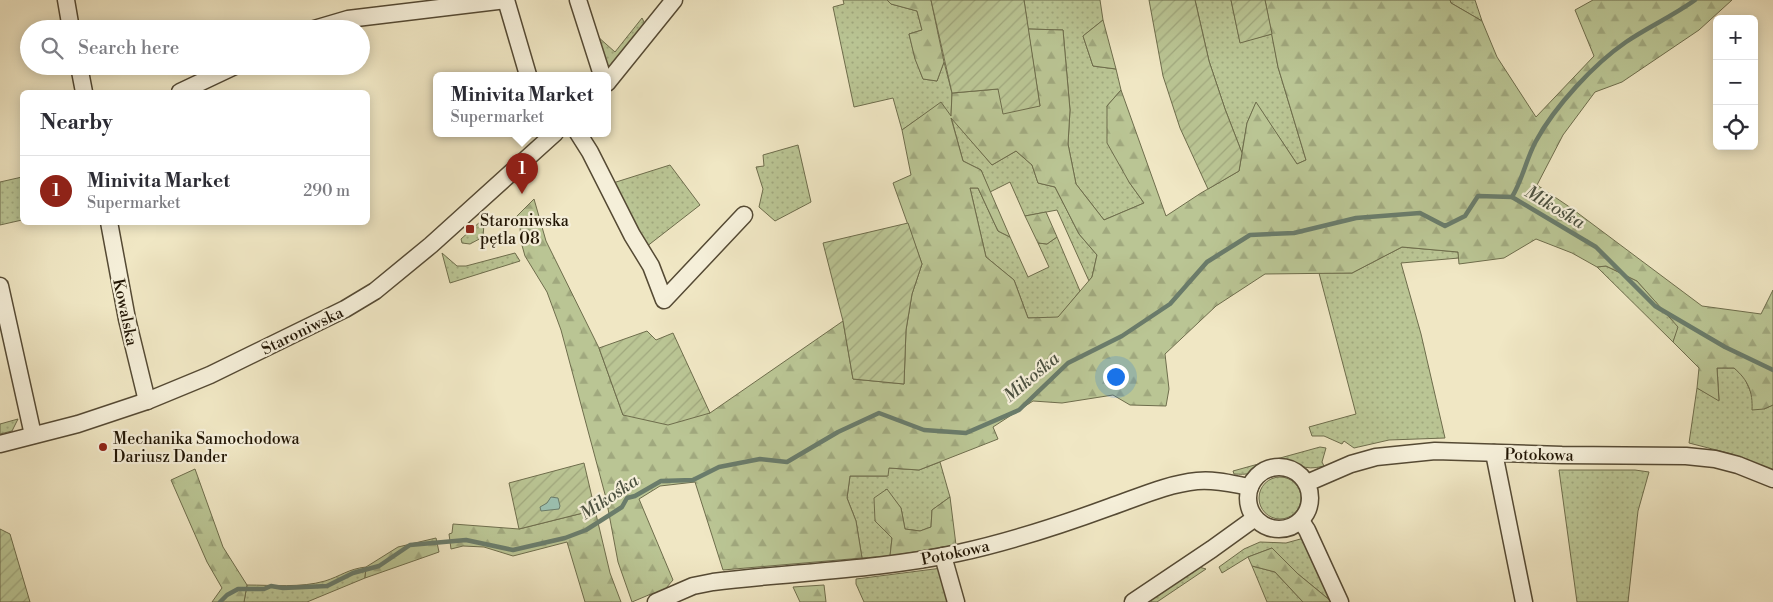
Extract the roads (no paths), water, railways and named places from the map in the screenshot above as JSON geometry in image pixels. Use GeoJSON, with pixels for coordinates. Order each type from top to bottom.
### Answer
{"type":"FeatureCollection","features":[{"type":"Feature","properties":{"kind":"street"},"geometry":{"type":"LineString","coordinates":[[66,0],[69,20]]}},
{"type":"Feature","properties":{"kind":"street"},"geometry":{"type":"LineString","coordinates":[[345,20],[506,0],[527,72]]}},
{"type":"Feature","properties":{"kind":"street"},"geometry":{"type":"LineString","coordinates":[[578,0],[601,72]]}},
{"type":"Feature","properties":{"kind":"street"},"geometry":{"type":"LineString","coordinates":[[611,78],[674,0]]}},
{"type":"Feature","properties":{"kind":"street"},"geometry":{"type":"LineString","coordinates":[[81,75],[84,90]]}},
{"type":"Feature","properties":{"kind":"street"},"geometry":{"type":"LineString","coordinates":[[184,90],[216,75]]}},
{"type":"Feature","properties":{"kind":"street","name":"Staroniwska"},"geometry":{"type":"LineString","coordinates":[[0,444],[87,421],[147,401],[210,375],[345,309],[375,291],[442,236],[550,137]]}},
{"type":"Feature","properties":{"kind":"street"},"geometry":{"type":"LineString","coordinates":[[581,137],[632,235],[651,266],[664,300],[744,215]]}},
{"type":"Feature","properties":{"kind":"street","name":"Kowalska"},"geometry":{"type":"LineString","coordinates":[[110,225],[126,319],[147,401]]}},
{"type":"Feature","properties":{"kind":"street"},"geometry":{"type":"LineString","coordinates":[[0,286],[33,435]]}},
{"type":"Feature","properties":{"kind":"street","name":"Potokowa"},"geometry":{"type":"LineString","coordinates":[[1307,483],[1351,464],[1376,457],[1435,451],[1686,456],[1715,459],[1738,465],[1773,479]]}},
{"type":"Feature","properties":{"kind":"street"},"geometry":{"type":"LineString","coordinates":[[1494,452],[1524,602]]}},
{"type":"Feature","properties":{"kind":"street"},"geometry":{"type":"LineString","coordinates":[[1281,467],[1296,472],[1307,483],[1310,503],[1307,513],[1301,521],[1292,526],[1277,529],[1262,524],[1255,518],[1248,503],[1250,487],[1259,474],[1266,470],[1281,467]]}},
{"type":"Feature","properties":{"kind":"street","name":"Potokowa"},"geometry":{"type":"LineString","coordinates":[[656,602],[693,586],[713,582],[882,565],[943,556],[998,543],[1172,485],[1213,481],[1250,487]]}},
{"type":"Feature","properties":{"kind":"street"},"geometry":{"type":"LineString","coordinates":[[1137,601],[1255,518]]}},
{"type":"Feature","properties":{"kind":"street"},"geometry":{"type":"LineString","coordinates":[[1301,521],[1307,530],[1340,602]]}},
{"type":"Feature","properties":{"kind":"street"},"geometry":{"type":"LineString","coordinates":[[943,556],[956,602]]}},
{"type":"Feature","properties":{"kind":"waterway"},"geometry":{"type":"LineString","coordinates":[[1512,197],[1536,141],[1544,128],[1564,100],[1588,74],[1626,42],[1695,0]]}},
{"type":"Feature","properties":{"kind":"waterway","name":"Mikośka"},"geometry":{"type":"LineString","coordinates":[[220,602],[227,595],[238,589],[264,589],[271,586],[283,588],[327,586],[353,573],[379,566],[410,545],[466,540],[513,550],[565,538],[586,530],[622,507],[627,498],[635,496],[661,481],[693,480],[719,467],[760,459],[787,462],[838,432],[879,413],[924,430],[966,433],[1019,410],[1068,363],[1122,336],[1170,304],[1207,262],[1250,235],[1294,233],[1356,218],[1420,213],[1445,226],[1465,216],[1478,196],[1512,197],[1596,247],[1655,306],[1725,347],[1773,370]]}},
{"type":"Feature","properties":{"kind":"place","name":"Minivita Market"},"geometry":{"type":"Point","coordinates":[522,194]}},
{"type":"Feature","properties":{"kind":"place","name":"Staroniwska pętla 08"},"geometry":{"type":"Point","coordinates":[470,229]}},
{"type":"Feature","properties":{"kind":"place","name":"Mechanika Samochodowa Dariusz Dander"},"geometry":{"type":"Point","coordinates":[103,447]}}]}
